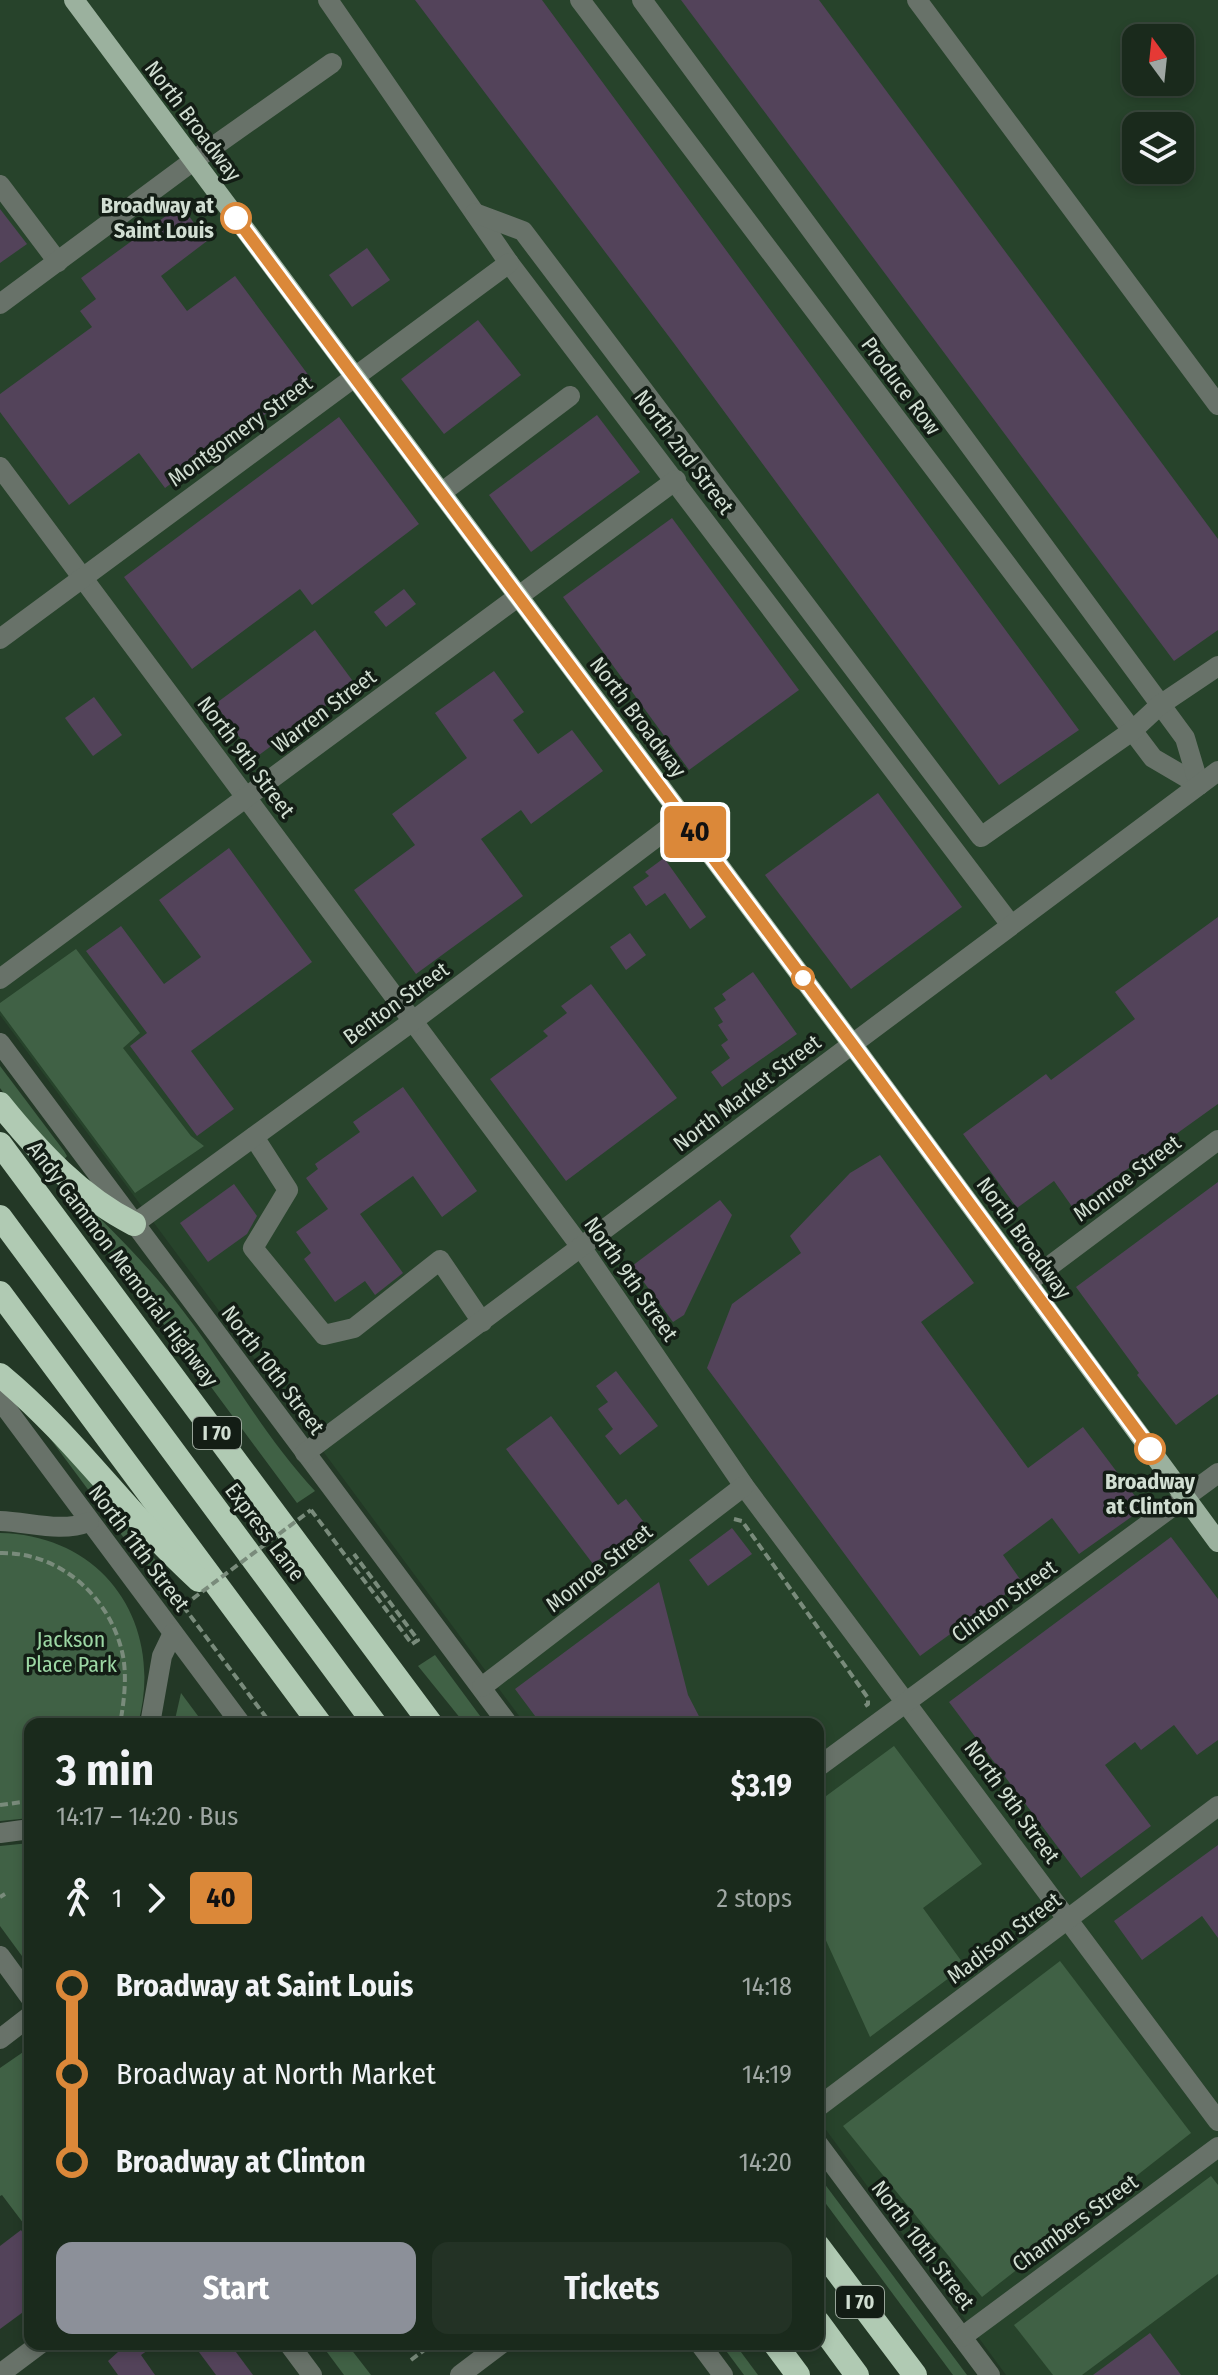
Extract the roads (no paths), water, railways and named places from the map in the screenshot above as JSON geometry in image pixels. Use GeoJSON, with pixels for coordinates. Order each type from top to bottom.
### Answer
{"type":"FeatureCollection","features":[{"type":"Feature","properties":{"kind":"highway"},"geometry":{"type":"LineString","coordinates":[[0,1104],[72,1183],[134,1224]]}},
{"type":"Feature","properties":{"kind":"highway","name":"Andy Gammon Memorial Highway"},"geometry":{"type":"LineString","coordinates":[[0,1144],[427,1718]]}},
{"type":"Feature","properties":{"kind":"highway","name":"Express Lane"},"geometry":{"type":"LineString","coordinates":[[0,1217],[371,1718]]}},
{"type":"Feature","properties":{"kind":"highway"},"geometry":{"type":"LineString","coordinates":[[0,1293],[316,1718]]}},
{"type":"Feature","properties":{"kind":"highway"},"geometry":{"type":"LineString","coordinates":[[0,1375],[54,1425],[164,1547],[235,1609]]}},
{"type":"Feature","properties":{"kind":"highway","name":"I 70"},"geometry":{"type":"LineString","coordinates":[[824,2254],[909,2370]]}},
{"type":"Feature","properties":{"kind":"highway"},"geometry":{"type":"LineString","coordinates":[[824,2330],[857,2375]]}},
{"type":"Feature","properties":{"kind":"highway"},"geometry":{"type":"LineString","coordinates":[[779,2350],[798,2375]]}},
{"type":"Feature","properties":{"kind":"main road","name":"North Broadway"},"geometry":{"type":"LineString","coordinates":[[74,0],[852,1044],[1218,1542]]}},
{"type":"Feature","properties":{"kind":"street","name":"North 2nd Street"},"geometry":{"type":"LineString","coordinates":[[328,0],[509,263],[1011,925]]}},
{"type":"Feature","properties":{"kind":"street","name":"Produce Row"},"geometry":{"type":"LineString","coordinates":[[580,0],[1153,758],[1199,785]]}},
{"type":"Feature","properties":{"kind":"street"},"geometry":{"type":"LineString","coordinates":[[642,0],[1185,738],[1199,785]]}},
{"type":"Feature","properties":{"kind":"street"},"geometry":{"type":"LineString","coordinates":[[917,0],[1218,405]]}},
{"type":"Feature","properties":{"kind":"street"},"geometry":{"type":"LineString","coordinates":[[0,304],[332,63]]}},
{"type":"Feature","properties":{"kind":"street"},"geometry":{"type":"LineString","coordinates":[[0,185],[58,262]]}},
{"type":"Feature","properties":{"kind":"street"},"geometry":{"type":"LineString","coordinates":[[475,213],[523,231],[981,837],[1218,666]]}},
{"type":"Feature","properties":{"kind":"street","name":"Montgomery Street"},"geometry":{"type":"LineString","coordinates":[[0,639],[509,263]]}},
{"type":"Feature","properties":{"kind":"street"},"geometry":{"type":"LineString","coordinates":[[441,493],[570,396]]}},
{"type":"Feature","properties":{"kind":"street","name":"North 9th Street"},"geometry":{"type":"LineString","coordinates":[[0,467],[581,1247],[744,1486],[1218,2121]]}},
{"type":"Feature","properties":{"kind":"street","name":"Warren Street"},"geometry":{"type":"LineString","coordinates":[[0,979],[676,480]]}},
{"type":"Feature","properties":{"kind":"street","name":"North Market Street"},"geometry":{"type":"LineString","coordinates":[[305,1453],[1218,771]]}},
{"type":"Feature","properties":{"kind":"street","name":"Benton Street"},"geometry":{"type":"LineString","coordinates":[[134,1224],[413,1021],[683,817]]}},
{"type":"Feature","properties":{"kind":"street","name":"North 10th Street"},"geometry":{"type":"LineString","coordinates":[[0,1043],[504,1718]]}},
{"type":"Feature","properties":{"kind":"street"},"geometry":{"type":"LineString","coordinates":[[254,1137],[288,1190],[253,1248],[324,1335],[354,1328],[440,1260],[482,1322]]}},
{"type":"Feature","properties":{"kind":"street","name":"Monroe Street"},"geometry":{"type":"LineString","coordinates":[[1027,1283],[1218,1140]]}},
{"type":"Feature","properties":{"kind":"street","name":"North 11th Street"},"geometry":{"type":"LineString","coordinates":[[0,1400],[237,1718]]}},
{"type":"Feature","properties":{"kind":"street","name":"Clinton Street"},"geometry":{"type":"LineString","coordinates":[[824,1763],[1218,1473]]}},
{"type":"Feature","properties":{"kind":"street","name":"Monroe Street"},"geometry":{"type":"LineString","coordinates":[[482,1687],[744,1486]]}},
{"type":"Feature","properties":{"kind":"street"},"geometry":{"type":"LineString","coordinates":[[0,1521],[60,1528],[89,1522]]}},
{"type":"Feature","properties":{"kind":"street"},"geometry":{"type":"LineString","coordinates":[[151,1718],[162,1656],[173,1633]]}},
{"type":"Feature","properties":{"kind":"street","name":"Madison Street"},"geometry":{"type":"LineString","coordinates":[[824,2103],[1068,1920],[1214,1818]]}},
{"type":"Feature","properties":{"kind":"street"},"geometry":{"type":"LineString","coordinates":[[0,1833],[24,1830]]}},
{"type":"Feature","properties":{"kind":"street"},"geometry":{"type":"LineString","coordinates":[[0,1956],[24,1989]]}},
{"type":"Feature","properties":{"kind":"street"},"geometry":{"type":"LineString","coordinates":[[0,2039],[24,2021]]}},
{"type":"Feature","properties":{"kind":"street","name":"Chambers Street"},"geometry":{"type":"LineString","coordinates":[[962,2337],[1218,2147]]}},
{"type":"Feature","properties":{"kind":"street","name":"North 10th Street"},"geometry":{"type":"LineString","coordinates":[[824,2152],[990,2375]]}},
{"type":"Feature","properties":{"kind":"street"},"geometry":{"type":"LineString","coordinates":[[0,2374],[32,2350]]}},
{"type":"Feature","properties":{"kind":"street"},"geometry":{"type":"LineString","coordinates":[[293,2350],[312,2375]]}},
{"type":"Feature","properties":{"kind":"street"},"geometry":{"type":"LineString","coordinates":[[460,2375],[493,2350]]}},
{"type":"Feature","properties":{"kind":"street"},"geometry":{"type":"LineString","coordinates":[[704,2350],[723,2375]]}},
{"type":"Feature","properties":{"kind":"place","name":"Broadway at Saint Louis"},"geometry":{"type":"Point","coordinates":[236,218]}},
{"type":"Feature","properties":{"kind":"place","name":"Broadway at Clinton"},"geometry":{"type":"Point","coordinates":[1150,1449]}},
{"type":"Feature","properties":{"kind":"park label","name":"Jackson Place Park"},"geometry":{"type":"Point","coordinates":[71,1652]}}]}
